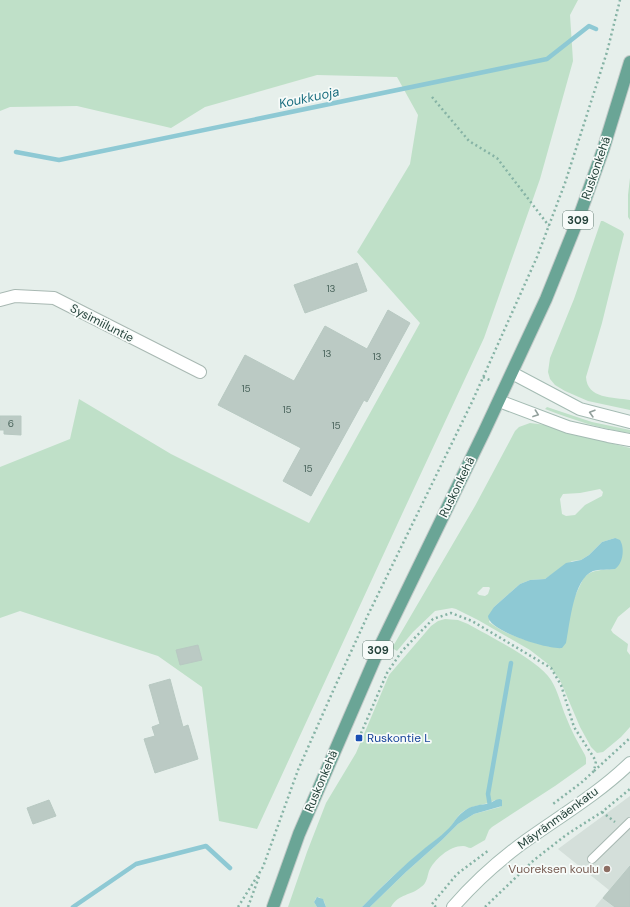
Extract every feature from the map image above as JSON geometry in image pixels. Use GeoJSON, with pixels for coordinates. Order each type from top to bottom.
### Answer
{"type":"FeatureCollection","features":[{"type":"Feature","properties":{"kind":"main road","name":"Ruskonkehä"},"geometry":{"type":"LineString","coordinates":[[273,907],[299,834],[382,642],[512,374],[546,299],[579,218],[603,150],[630,62]]}},
{"type":"Feature","properties":{"kind":"street","name":"Sysimiiluntie"},"geometry":{"type":"LineString","coordinates":[[0,300],[15,296],[54,298],[200,372]]}},
{"type":"Feature","properties":{"kind":"street"},"geometry":{"type":"LineString","coordinates":[[512,374],[580,409],[630,422]]}},
{"type":"Feature","properties":{"kind":"street"},"geometry":{"type":"LineString","coordinates":[[499,401],[568,426],[630,440]]}},
{"type":"Feature","properties":{"kind":"street","name":"Mäyränmäenkatu"},"geometry":{"type":"LineString","coordinates":[[453,907],[464,894],[508,854],[604,785],[630,763]]}},
{"type":"Feature","properties":{"kind":"lane"},"geometry":{"type":"LineString","coordinates":[[592,859],[630,822]]}},
{"type":"Feature","properties":{"kind":"path"},"geometry":{"type":"LineString","coordinates":[[248,907],[298,770],[333,691],[366,619],[472,402],[537,257],[565,183],[605,59],[620,0]]}},
{"type":"Feature","properties":{"kind":"path"},"geometry":{"type":"LineString","coordinates":[[432,97],[469,142],[497,158],[549,227]]}},
{"type":"Feature","properties":{"kind":"path"},"geometry":{"type":"LineString","coordinates":[[359,738],[386,673],[402,652],[433,619],[451,613],[472,621],[551,668],[561,685],[574,727],[596,761],[594,771]]}},
{"type":"Feature","properties":{"kind":"path"},"geometry":{"type":"LineString","coordinates":[[551,805],[582,782],[630,738]]}},
{"type":"Feature","properties":{"kind":"path"},"geometry":{"type":"LineString","coordinates":[[485,907],[534,860],[566,835],[602,812],[630,789]]}},
{"type":"Feature","properties":{"kind":"path"},"geometry":{"type":"LineString","coordinates":[[602,812],[618,824]]}},
{"type":"Feature","properties":{"kind":"path"},"geometry":{"type":"LineString","coordinates":[[436,907],[432,904],[457,874],[494,846]]}},
{"type":"Feature","properties":{"kind":"path"},"geometry":{"type":"LineString","coordinates":[[238,907],[263,867]]}},
{"type":"Feature","properties":{"kind":"shaded area","name":"Vuoreksen koulu"},"geometry":{"type":"Polygon","coordinates":[[[630,796],[630,907],[595,907],[609,890],[558,849],[630,796]]]}},
{"type":"Feature","properties":{"kind":"green space"},"geometry":{"type":"Polygon","coordinates":[[[0,0],[578,0],[570,15],[573,61],[540,179],[484,338],[257,829],[219,821],[202,687],[158,656],[20,611],[0,618],[0,467],[70,439],[79,399],[171,454],[309,523],[420,323],[357,252],[410,164],[418,115],[397,77],[317,75],[205,107],[171,128],[77,106],[10,107],[0,111],[0,0]]]}},
{"type":"Feature","properties":{"kind":"green space"},"geometry":{"type":"Polygon","coordinates":[[[630,178],[630,220],[628,217],[628,195],[630,178]]]}},
{"type":"Feature","properties":{"kind":"green space"},"geometry":{"type":"Polygon","coordinates":[[[601,221],[622,231],[624,234],[602,323],[586,377],[587,384],[596,393],[602,396],[630,400],[630,410],[588,401],[565,391],[555,385],[550,379],[548,372],[550,358],[574,299],[601,221]]]}},
{"type":"Feature","properties":{"kind":"green space"},"geometry":{"type":"Polygon","coordinates":[[[547,407],[592,422],[630,430],[630,433],[598,427],[545,409],[547,407]]]}},
{"type":"Feature","properties":{"kind":"green space"},"geometry":{"type":"Polygon","coordinates":[[[530,423],[546,425],[630,448],[630,607],[618,617],[611,630],[628,644],[627,651],[630,655],[630,727],[621,737],[603,752],[597,753],[591,747],[580,727],[560,680],[548,664],[530,650],[456,609],[452,608],[435,611],[413,632],[397,651],[392,648],[475,506],[515,431],[519,427],[530,423]],[[600,489],[580,493],[563,494],[560,499],[562,514],[566,516],[575,515],[585,505],[602,496],[603,492],[600,489]],[[615,538],[602,542],[589,555],[581,560],[572,561],[545,579],[530,580],[520,584],[494,607],[489,622],[503,631],[526,640],[551,647],[584,577],[595,571],[615,569],[615,538]],[[483,587],[477,593],[485,596],[488,594],[490,588],[483,587]]]}},
{"type":"Feature","properties":{"kind":"green space"},"geometry":{"type":"Polygon","coordinates":[[[445,619],[458,620],[468,624],[525,657],[545,672],[556,689],[570,727],[585,755],[586,764],[492,827],[489,830],[485,840],[471,848],[464,846],[452,848],[447,851],[434,862],[429,871],[426,882],[423,885],[417,890],[398,899],[391,907],[370,907],[458,824],[474,814],[500,807],[502,805],[495,800],[464,811],[446,832],[402,868],[362,907],[326,907],[324,901],[319,897],[316,898],[314,902],[317,907],[288,907],[326,803],[356,753],[389,675],[431,626],[438,621],[445,619]]]}},
{"type":"Feature","properties":{"kind":"water"},"geometry":{"type":"Polygon","coordinates":[[[615,538],[620,540],[622,543],[623,551],[620,563],[615,569],[593,571],[586,576],[581,583],[571,614],[566,643],[562,648],[533,643],[498,628],[491,622],[488,616],[494,607],[520,584],[530,580],[545,579],[566,563],[581,560],[589,555],[602,542],[615,538]]]}},
{"type":"Feature","properties":{"kind":"water"},"geometry":{"type":"Polygon","coordinates":[[[500,799],[502,800],[502,806],[474,814],[458,824],[370,907],[362,907],[401,869],[444,833],[463,812],[471,807],[488,804],[500,799]]]}},
{"type":"Feature","properties":{"kind":"water"},"geometry":{"type":"Polygon","coordinates":[[[317,897],[323,899],[326,907],[317,907],[314,902],[317,897]]]}},
{"type":"Feature","properties":{"kind":"building"},"geometry":{"type":"Polygon","coordinates":[[[357,263],[367,291],[305,313],[294,285],[357,263]]]}},
{"type":"Feature","properties":{"kind":"building"},"geometry":{"type":"Polygon","coordinates":[[[388,310],[410,323],[367,402],[364,400],[311,496],[283,481],[301,448],[218,405],[245,355],[294,381],[325,326],[367,349],[388,310]]]}},
{"type":"Feature","properties":{"kind":"building"},"geometry":{"type":"Polygon","coordinates":[[[0,416],[21,416],[21,435],[4,434],[4,430],[0,430],[0,416]]]}},
{"type":"Feature","properties":{"kind":"building"},"geometry":{"type":"Polygon","coordinates":[[[198,645],[202,660],[180,665],[176,650],[198,645]]]}},
{"type":"Feature","properties":{"kind":"building"},"geometry":{"type":"Polygon","coordinates":[[[170,679],[183,727],[188,725],[198,759],[155,773],[144,739],[155,736],[152,727],[160,724],[149,685],[170,679]]]}},
{"type":"Feature","properties":{"kind":"building"},"geometry":{"type":"Polygon","coordinates":[[[49,800],[56,816],[33,824],[27,808],[49,800]]]}},
{"type":"Feature","properties":{"kind":"building"},"geometry":{"type":"Polygon","coordinates":[[[630,866],[630,907],[615,907],[603,898],[630,866]]]}},
{"type":"Feature","properties":{"kind":"waterway","name":"Koukkuoja"},"geometry":{"type":"LineString","coordinates":[[16,152],[59,160],[547,59],[589,26],[596,29]]}},
{"type":"Feature","properties":{"kind":"waterway"},"geometry":{"type":"LineString","coordinates":[[490,806],[488,794],[511,663]]}},
{"type":"Feature","properties":{"kind":"waterway"},"geometry":{"type":"LineString","coordinates":[[73,907],[136,864],[206,846],[230,868]]}},
{"type":"Feature","properties":{"kind":"place","name":"Ruskontie L"},"geometry":{"type":"Point","coordinates":[359,738]}},
{"type":"Feature","properties":{"kind":"place","name":"Vuoreksen koulu"},"geometry":{"type":"Point","coordinates":[607,869]}}]}
